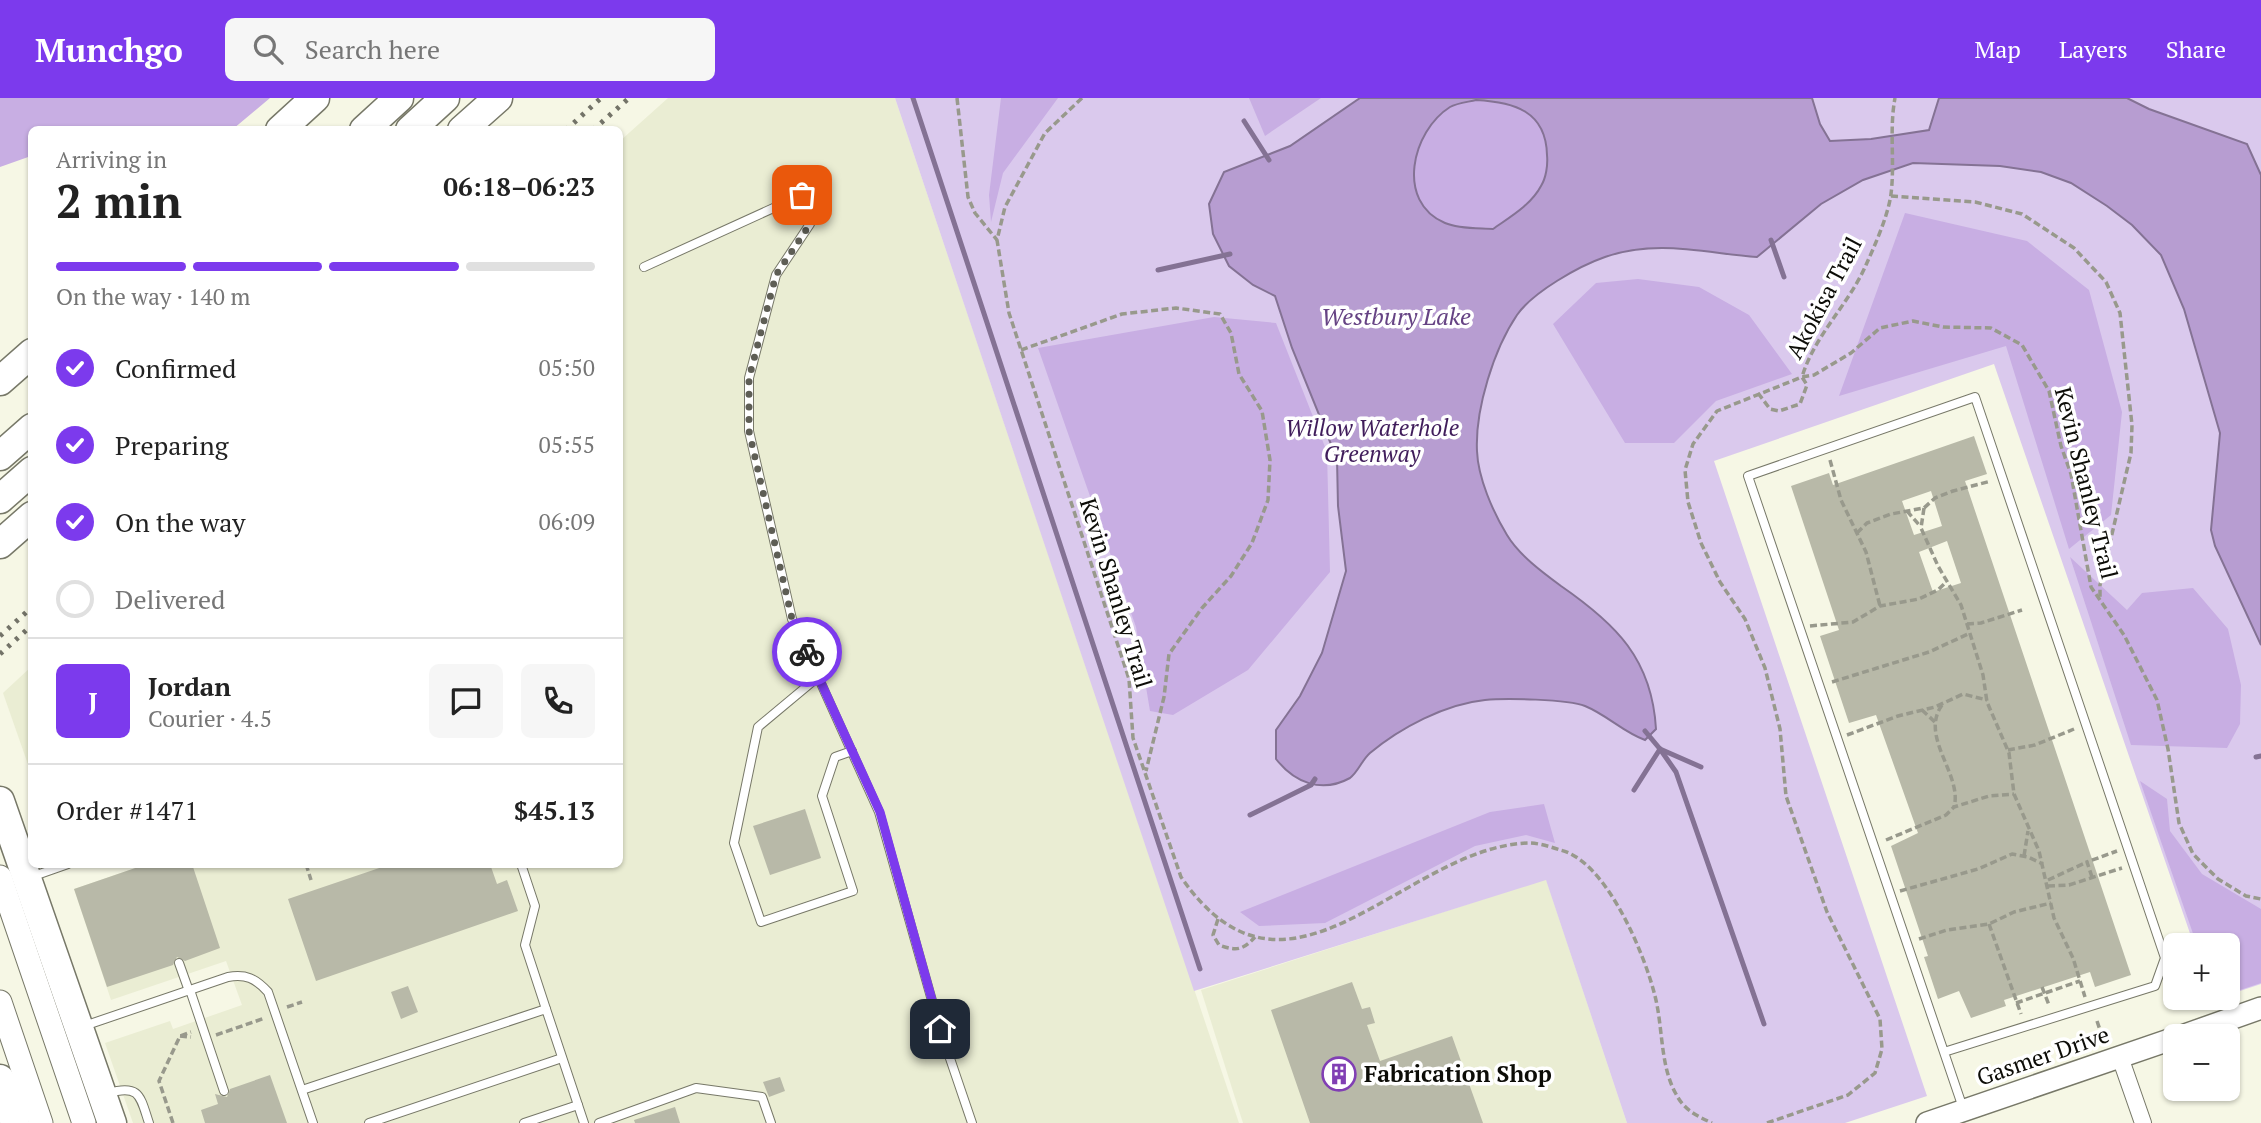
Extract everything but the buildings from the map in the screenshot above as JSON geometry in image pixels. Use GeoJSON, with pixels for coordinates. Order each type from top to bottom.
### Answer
{"type":"FeatureCollection","features":[{"type":"Feature","properties":{"kind":"highway"},"geometry":{"type":"LineString","coordinates":[[284,126],[315,98]]}},
{"type":"Feature","properties":{"kind":"highway"},"geometry":{"type":"LineString","coordinates":[[368,126],[399,98]]}},
{"type":"Feature","properties":{"kind":"highway"},"geometry":{"type":"LineString","coordinates":[[414,126],[445,98]]}},
{"type":"Feature","properties":{"kind":"highway"},"geometry":{"type":"LineString","coordinates":[[466,126],[498,98]]}},
{"type":"Feature","properties":{"kind":"highway"},"geometry":{"type":"LineString","coordinates":[[0,381],[28,356]]}},
{"type":"Feature","properties":{"kind":"highway"},"geometry":{"type":"LineString","coordinates":[[0,456],[28,432]]}},
{"type":"Feature","properties":{"kind":"highway"},"geometry":{"type":"LineString","coordinates":[[0,499],[28,474]]}},
{"type":"Feature","properties":{"kind":"highway"},"geometry":{"type":"LineString","coordinates":[[0,518],[22,518],[28,515]]}},
{"type":"Feature","properties":{"kind":"highway"},"geometry":{"type":"LineString","coordinates":[[0,544],[28,517]]}},
{"type":"Feature","properties":{"kind":"highway"},"geometry":{"type":"LineString","coordinates":[[0,801],[13,878],[79,1028],[112,1123]]}},
{"type":"Feature","properties":{"kind":"highway"},"geometry":{"type":"LineString","coordinates":[[0,1079],[15,1123]]}},
{"type":"Feature","properties":{"kind":"main road"},"geometry":{"type":"LineString","coordinates":[[13,878],[84,1123]]}},
{"type":"Feature","properties":{"kind":"main road"},"geometry":{"type":"LineString","coordinates":[[0,1002],[41,1123]]}},
{"type":"Feature","properties":{"kind":"street"},"geometry":{"type":"LineString","coordinates":[[2216,1024],[2261,1008]]}},
{"type":"Feature","properties":{"kind":"street","name":"Gasmer Drive"},"geometry":{"type":"LineString","coordinates":[[1927,1123],[2113,1053],[2163,1041]]}},
{"type":"Feature","properties":{"kind":"street"},"geometry":{"type":"LineString","coordinates":[[2113,1053],[2143,1123]]}},
{"type":"Feature","properties":{"kind":"lane"},"geometry":{"type":"LineString","coordinates":[[644,267],[802,195],[810,224],[776,275],[749,378],[749,431],[792,619],[880,812],[940,1029],[972,1123]]}},
{"type":"Feature","properties":{"kind":"lane"},"geometry":{"type":"LineString","coordinates":[[1944,1052],[2155,986],[2165,958],[1975,397],[1748,476],[1963,1110]]}},
{"type":"Feature","properties":{"kind":"lane"},"geometry":{"type":"LineString","coordinates":[[818,677],[758,727],[734,843],[761,922],[853,891],[822,796],[835,758],[852,751]]}},
{"type":"Feature","properties":{"kind":"lane"},"geometry":{"type":"LineString","coordinates":[[13,878],[52,868]]}},
{"type":"Feature","properties":{"kind":"lane"},"geometry":{"type":"LineString","coordinates":[[522,868],[535,906],[525,945],[584,1123]]}},
{"type":"Feature","properties":{"kind":"lane"},"geometry":{"type":"LineString","coordinates":[[179,963],[224,1091]]}},
{"type":"Feature","properties":{"kind":"lane"},"geometry":{"type":"LineString","coordinates":[[79,1028],[243,975],[256,980],[279,1009],[313,1123]]}},
{"type":"Feature","properties":{"kind":"lane"},"geometry":{"type":"LineString","coordinates":[[302,1090],[545,1009]]}},
{"type":"Feature","properties":{"kind":"lane"},"geometry":{"type":"LineString","coordinates":[[369,1123],[562,1058]]}},
{"type":"Feature","properties":{"kind":"lane"},"geometry":{"type":"LineString","coordinates":[[102,1095],[127,1088],[134,1091],[140,1098],[149,1123]]}},
{"type":"Feature","properties":{"kind":"lane"},"geometry":{"type":"LineString","coordinates":[[598,1123],[696,1088],[762,1097],[772,1123]]}},
{"type":"Feature","properties":{"kind":"lane"},"geometry":{"type":"LineString","coordinates":[[524,1123],[578,1105]]}},
{"type":"Feature","properties":{"kind":"path"},"geometry":{"type":"LineString","coordinates":[[957,98],[968,197],[975,213],[997,240]]}},
{"type":"Feature","properties":{"kind":"path","name":"Kevin Shanley Trail"},"geometry":{"type":"LineString","coordinates":[[1082,98],[1045,132],[1005,207],[997,240],[1009,313],[1129,679],[1133,738],[1181,877],[1195,897],[1218,919],[1255,937],[1300,940],[1331,930],[1391,895],[1497,848],[1531,843],[1565,850],[1596,873],[1638,947],[1656,998],[1664,1052],[1674,1093],[1693,1114],[1712,1123]]}},
{"type":"Feature","properties":{"kind":"path","name":"Akokisa Trail"},"geometry":{"type":"LineString","coordinates":[[1758,393],[1770,409],[1779,411],[1800,404],[1807,385],[1802,377],[1807,361],[1837,317],[1866,266],[1891,196],[1892,118],[1895,98]]}},
{"type":"Feature","properties":{"kind":"path"},"geometry":{"type":"LineString","coordinates":[[1891,196],[1975,202],[2022,214],[2074,248],[2106,282],[2120,313],[2132,425],[2131,453],[2100,585],[2100,600]]}},
{"type":"Feature","properties":{"kind":"path"},"geometry":{"type":"LineString","coordinates":[[1021,350],[1122,314],[1176,308],[1220,314],[1231,333],[1239,374],[1262,411],[1270,460],[1268,500],[1252,543],[1231,576],[1202,608],[1169,654],[1164,697],[1146,773]]}},
{"type":"Feature","properties":{"kind":"path","name":"Kevin Shanley Trail"},"geometry":{"type":"LineString","coordinates":[[1767,1123],[1848,1095],[1875,1073],[1882,1049],[1880,1019],[1827,912],[1786,796],[1780,729],[1765,668],[1745,619],[1720,582],[1701,543],[1688,502],[1685,470],[1693,444],[1717,411],[1758,393],[1814,375],[1851,353],[1880,328],[1913,321],[1943,327],[1991,328],[2022,345],[2049,391],[2061,446],[2071,474],[2091,587],[2124,635],[2157,700],[2168,749],[2179,823],[2193,854],[2218,879],[2246,896],[2261,899]]}},
{"type":"Feature","properties":{"kind":"path"},"geometry":{"type":"LineString","coordinates":[[1826,448],[1842,500],[1866,552],[1881,606]]}},
{"type":"Feature","properties":{"kind":"path"},"geometry":{"type":"LineString","coordinates":[[1857,533],[1867,523],[1924,508],[1935,498],[2003,477]]}},
{"type":"Feature","properties":{"kind":"path"},"geometry":{"type":"LineString","coordinates":[[1921,528],[1924,508]]}},
{"type":"Feature","properties":{"kind":"path"},"geometry":{"type":"LineString","coordinates":[[1907,511],[1921,528],[1954,591],[1967,624],[1983,674],[1987,700],[2008,750],[2014,794],[2043,864],[2054,918],[2085,998]]}},
{"type":"Feature","properties":{"kind":"path"},"geometry":{"type":"LineString","coordinates":[[1798,629],[1853,622],[1881,606],[1919,598],[1938,590],[1947,582]]}},
{"type":"Feature","properties":{"kind":"path"},"geometry":{"type":"LineString","coordinates":[[1967,624],[1981,623],[2022,610]]}},
{"type":"Feature","properties":{"kind":"path"},"geometry":{"type":"LineString","coordinates":[[1818,688],[1929,652],[1968,634]]}},
{"type":"Feature","properties":{"kind":"path"},"geometry":{"type":"LineString","coordinates":[[1836,739],[1963,694],[1987,700]]}},
{"type":"Feature","properties":{"kind":"path"},"geometry":{"type":"LineString","coordinates":[[1874,844],[1946,815],[1954,807],[1958,795],[1946,766],[1936,723],[1943,703]]}},
{"type":"Feature","properties":{"kind":"path"},"geometry":{"type":"LineString","coordinates":[[1921,710],[1936,723]]}},
{"type":"Feature","properties":{"kind":"path"},"geometry":{"type":"LineString","coordinates":[[2008,750],[2035,745],[2085,725]]}},
{"type":"Feature","properties":{"kind":"path"},"geometry":{"type":"LineString","coordinates":[[1954,807],[1989,796],[2014,794]]}},
{"type":"Feature","properties":{"kind":"path"},"geometry":{"type":"LineString","coordinates":[[2024,856],[2029,829]]}},
{"type":"Feature","properties":{"kind":"path"},"geometry":{"type":"LineString","coordinates":[[2048,883],[2087,862],[2129,847]]}},
{"type":"Feature","properties":{"kind":"path"},"geometry":{"type":"LineString","coordinates":[[1891,894],[1930,885],[1953,874],[1978,870],[2012,854],[2043,864]]}},
{"type":"Feature","properties":{"kind":"path"},"geometry":{"type":"LineString","coordinates":[[2087,862],[2092,877]]}},
{"type":"Feature","properties":{"kind":"path"},"geometry":{"type":"LineString","coordinates":[[2048,883],[2069,886],[2134,864]]}},
{"type":"Feature","properties":{"kind":"path"},"geometry":{"type":"LineString","coordinates":[[307,868],[311,880]]}},
{"type":"Feature","properties":{"kind":"path"},"geometry":{"type":"LineString","coordinates":[[1906,942],[1947,930],[1989,924],[2014,912],[2051,904]]}},
{"type":"Feature","properties":{"kind":"path"},"geometry":{"type":"LineString","coordinates":[[1218,919],[1213,935],[1219,945],[1234,951],[1245,948],[1255,937]]}},
{"type":"Feature","properties":{"kind":"path"},"geometry":{"type":"LineString","coordinates":[[1989,924],[2022,1019]]}},
{"type":"Feature","properties":{"kind":"path"},"geometry":{"type":"LineString","coordinates":[[2016,1003],[2080,981]]}},
{"type":"Feature","properties":{"kind":"path"},"geometry":{"type":"LineString","coordinates":[[2042,987],[2050,1010]]}},
{"type":"Feature","properties":{"kind":"path"},"geometry":{"type":"LineString","coordinates":[[180,1035],[207,1038],[302,1002]]}},
{"type":"Feature","properties":{"kind":"path"},"geometry":{"type":"LineString","coordinates":[[2097,1021],[2113,1053]]}},
{"type":"Feature","properties":{"kind":"path"},"geometry":{"type":"LineString","coordinates":[[173,1123],[159,1081],[180,1035],[203,1028]]}},
{"type":"Feature","properties":{"kind":"shaded area"},"geometry":{"type":"Polygon","coordinates":[[[0,98],[270,98],[237,126],[28,126],[28,157],[0,167],[0,98]]]}},
{"type":"Feature","properties":{"kind":"shaded area"},"geometry":{"type":"Polygon","coordinates":[[[668,98],[895,98],[1239,1123],[133,1123],[105,1043],[170,1021],[173,1029],[242,1005],[226,961],[111,1000],[74,889],[135,868],[623,868],[623,138],[668,98]]]}},
{"type":"Feature","properties":{"kind":"shaded area"},"geometry":{"type":"Polygon","coordinates":[[[1001,98],[1058,98],[1003,173],[991,222],[989,195],[1001,98]]]}},
{"type":"Feature","properties":{"kind":"shaded area"},"geometry":{"type":"Polygon","coordinates":[[[1249,98],[1321,98],[1265,136],[1249,98]]]}},
{"type":"Feature","properties":{"kind":"shaded area"},"geometry":{"type":"Polygon","coordinates":[[[1476,100],[1503,103],[1525,112],[1541,128],[1547,155],[1544,179],[1537,193],[1526,205],[1493,229],[1445,223],[1429,213],[1419,199],[1415,183],[1414,166],[1426,132],[1450,107],[1476,100]]]}},
{"type":"Feature","properties":{"kind":"shaded area"},"geometry":{"type":"Polygon","coordinates":[[[1905,213],[2027,241],[2089,290],[2122,412],[2111,515],[2069,549],[2006,346],[1839,396],[1905,213]]]}},
{"type":"Feature","properties":{"kind":"shaded area"},"geometry":{"type":"Polygon","coordinates":[[[1638,279],[1699,287],[1749,315],[1792,374],[1716,401],[1674,443],[1625,443],[1553,324],[1596,283],[1638,279]]]}},
{"type":"Feature","properties":{"kind":"shaded area"},"geometry":{"type":"Polygon","coordinates":[[[1214,317],[1276,323],[1327,452],[1330,572],[1248,670],[1173,715],[1150,711],[1136,627],[1038,348],[1214,317]]]}},
{"type":"Feature","properties":{"kind":"shaded area"},"geometry":{"type":"Polygon","coordinates":[[[2070,557],[2127,610],[2142,593],[2193,588],[2228,629],[2241,685],[2240,724],[2227,748],[2131,745],[2070,557]]]}},
{"type":"Feature","properties":{"kind":"shaded area"},"geometry":{"type":"Polygon","coordinates":[[[28,670],[28,764],[3,693],[28,670]]]}},
{"type":"Feature","properties":{"kind":"shaded area"},"geometry":{"type":"Polygon","coordinates":[[[2140,781],[2167,799],[2170,831],[2202,874],[2261,909],[2261,983],[2240,990],[2240,933],[2193,933],[2140,781]]]}},
{"type":"Feature","properties":{"kind":"shaded area"},"geometry":{"type":"Polygon","coordinates":[[[1544,804],[1555,843],[1526,835],[1475,846],[1325,923],[1259,926],[1240,912],[1490,812],[1544,804]]]}},
{"type":"Feature","properties":{"kind":"shaded area"},"geometry":{"type":"Polygon","coordinates":[[[1546,879],[1627,1123],[1243,1123],[1201,990],[1546,879]]]}},
{"type":"Feature","properties":{"kind":"green space","name":"Willow Waterhole Greenway"},"geometry":{"type":"Polygon","coordinates":[[[895,98],[2261,98],[2261,984],[2240,991],[2240,933],[2190,933],[1994,364],[1714,461],[1927,1096],[1845,1123],[1627,1123],[1546,880],[1194,991],[895,98]]]}},
{"type":"Feature","properties":{"kind":"water","name":"Westbury Lake"},"geometry":{"type":"Polygon","coordinates":[[[1360,98],[1812,98],[1820,124],[1830,141],[1871,139],[1929,130],[1939,98],[2127,98],[2149,109],[2247,144],[2261,175],[2261,645],[2215,546],[2211,530],[2220,433],[2184,309],[2161,255],[2132,225],[2071,183],[2041,172],[2000,166],[1913,163],[1863,180],[1821,204],[1757,257],[1662,248],[1624,252],[1594,261],[1557,281],[1524,306],[1501,345],[1483,398],[1477,434],[1478,461],[1487,494],[1502,526],[1518,549],[1614,629],[1628,646],[1647,682],[1656,729],[1645,740],[1585,706],[1565,702],[1506,699],[1470,702],[1454,706],[1409,726],[1370,753],[1350,778],[1339,783],[1319,785],[1300,779],[1276,759],[1276,730],[1300,696],[1322,653],[1346,571],[1338,506],[1337,459],[1292,348],[1275,296],[1253,285],[1229,266],[1213,234],[1209,204],[1224,172],[1290,146],[1360,98]],[[1476,100],[1450,107],[1426,132],[1419,149],[1414,166],[1419,199],[1429,213],[1450,225],[1493,229],[1526,205],[1537,193],[1544,179],[1547,155],[1541,128],[1525,112],[1490,101],[1476,100]]]}},
{"type":"Feature","properties":{"kind":"waterway"},"geometry":{"type":"LineString","coordinates":[[913,98],[1200,969]]}},
{"type":"Feature","properties":{"kind":"waterway"},"geometry":{"type":"LineString","coordinates":[[1244,121],[1269,160]]}},
{"type":"Feature","properties":{"kind":"waterway"},"geometry":{"type":"LineString","coordinates":[[1771,240],[1784,277]]}},
{"type":"Feature","properties":{"kind":"waterway"},"geometry":{"type":"LineString","coordinates":[[1158,270],[1230,254]]}},
{"type":"Feature","properties":{"kind":"waterway"},"geometry":{"type":"LineString","coordinates":[[1634,790],[1660,749],[1645,731]]}},
{"type":"Feature","properties":{"kind":"waterway"},"geometry":{"type":"LineString","coordinates":[[1660,749],[1676,772],[1764,1024]]}},
{"type":"Feature","properties":{"kind":"waterway"},"geometry":{"type":"LineString","coordinates":[[1660,749],[1701,767]]}},
{"type":"Feature","properties":{"kind":"waterway"},"geometry":{"type":"LineString","coordinates":[[2256,757],[2261,756]]}},
{"type":"Feature","properties":{"kind":"waterway"},"geometry":{"type":"LineString","coordinates":[[1250,815],[1311,785],[1315,779]]}},
{"type":"Feature","properties":{"kind":"railway"},"geometry":{"type":"LineString","coordinates":[[570,126],[601,98]]}},
{"type":"Feature","properties":{"kind":"railway"},"geometry":{"type":"LineString","coordinates":[[598,126],[629,98]]}},
{"type":"Feature","properties":{"kind":"railway"},"geometry":{"type":"LineString","coordinates":[[0,636],[28,611]]}},
{"type":"Feature","properties":{"kind":"railway"},"geometry":{"type":"LineString","coordinates":[[0,654],[28,629]]}},
{"type":"Feature","properties":{"kind":"way so far"},"geometry":{"type":"LineString","coordinates":[[802,195],[810,224],[776,275],[749,378],[749,431],[792,619],[807,652]]}},
{"type":"Feature","properties":{"kind":"place","name":"Fabrication Shop"},"geometry":{"type":"Point","coordinates":[1339,1074]}},
{"type":"Feature","properties":{"kind":"route"},"geometry":{"type":"LineString","coordinates":[[807,652],[880,812],[940,1029]]}}]}
